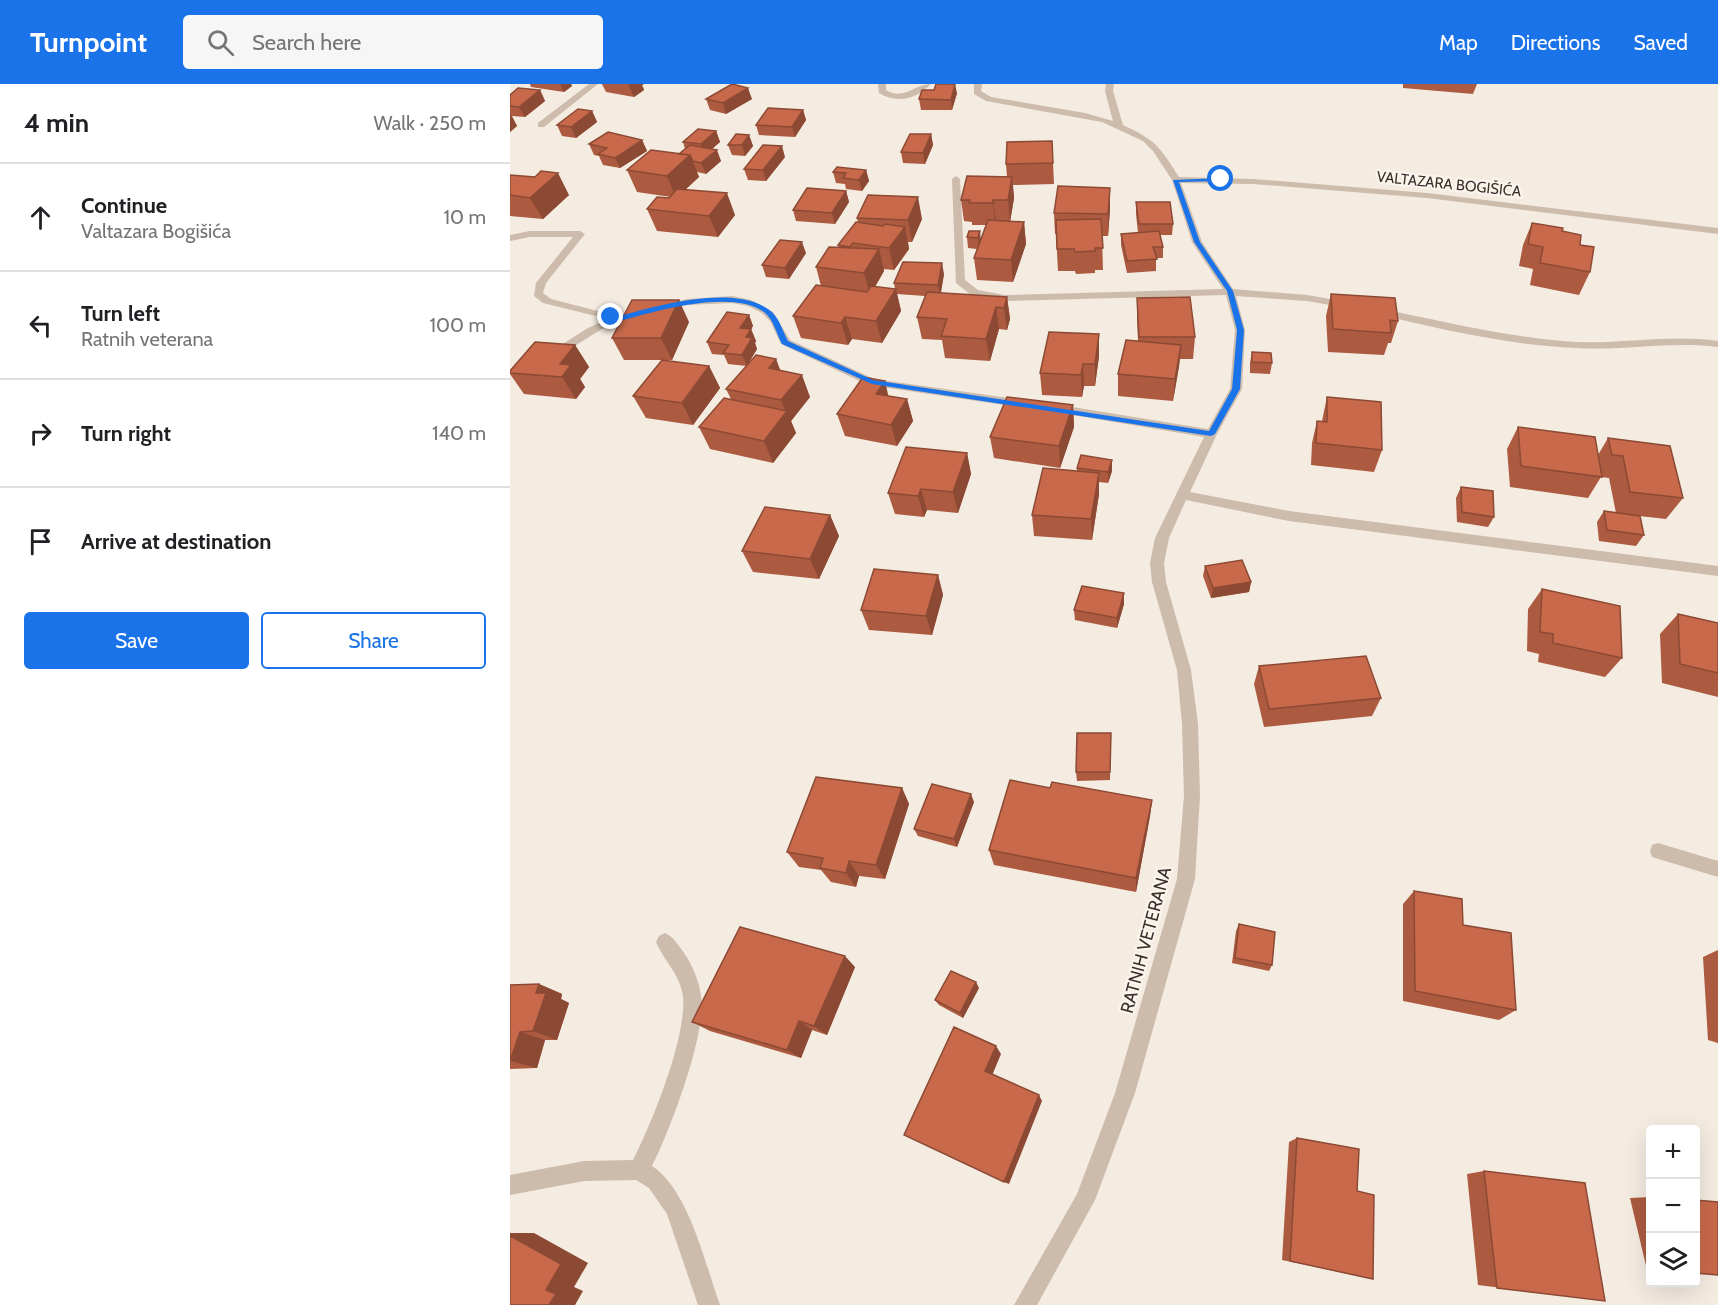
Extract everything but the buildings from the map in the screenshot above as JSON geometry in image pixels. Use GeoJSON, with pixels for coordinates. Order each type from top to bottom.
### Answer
{"type":"FeatureCollection","features":[{"type":"Feature","properties":{"kind":"street"},"geometry":{"type":"LineString","coordinates":[[541,125],[594,84]]}},
{"type":"Feature","properties":{"kind":"street"},"geometry":{"type":"LineString","coordinates":[[882,84],[882,91],[886,94],[900,96],[919,92],[927,84]]}},
{"type":"Feature","properties":{"kind":"street","name":"RATNIH VETERANA"},"geometry":{"type":"LineString","coordinates":[[978,84],[976,92],[989,99],[1085,115],[1119,126],[1151,144],[1176,180],[1197,242],[1230,291],[1240,330],[1236,389],[1211,434],[1162,538],[1157,563],[1159,582],[1184,670],[1190,724],[1192,795],[1186,879],[1125,1093],[1085,1200],[1025,1305]]}},
{"type":"Feature","properties":{"kind":"street"},"geometry":{"type":"LineString","coordinates":[[1110,84],[1119,126]]}},
{"type":"Feature","properties":{"kind":"street"},"geometry":{"type":"LineString","coordinates":[[956,179],[960,281],[975,293],[1005,298],[1048,298],[1230,291],[1306,297],[1499,334],[1572,345],[1604,346],[1683,339],[1718,344]]}},
{"type":"Feature","properties":{"kind":"street","name":"VALTAZARA BOGIŠIĆA"},"geometry":{"type":"LineString","coordinates":[[1176,180],[1221,179],[1388,192],[1718,231]]}},
{"type":"Feature","properties":{"kind":"street"},"geometry":{"type":"LineString","coordinates":[[510,238],[540,234],[580,234],[541,283],[538,294],[547,301],[616,320]]}},
{"type":"Feature","properties":{"kind":"street"},"geometry":{"type":"LineString","coordinates":[[541,362],[602,325],[616,320],[675,304],[719,299],[739,300],[765,309],[774,318],[785,342],[872,382],[1095,414],[1211,434]]}},
{"type":"Feature","properties":{"kind":"street"},"geometry":{"type":"LineString","coordinates":[[1183,495],[1289,516],[1718,571]]}},
{"type":"Feature","properties":{"kind":"street"},"geometry":{"type":"LineString","coordinates":[[1658,851],[1718,869]]}},
{"type":"Feature","properties":{"kind":"street"},"geometry":{"type":"LineString","coordinates":[[639,1170],[661,1126],[691,1024],[692,995],[683,967],[665,942]]}},
{"type":"Feature","properties":{"kind":"street"},"geometry":{"type":"LineString","coordinates":[[510,1185],[584,1171],[639,1170],[656,1181],[675,1208],[709,1305]]}},
{"type":"Feature","properties":{"kind":"route"},"geometry":{"type":"LineString","coordinates":[[611,317],[616,320],[675,304],[719,299],[739,300],[765,309],[774,318],[785,342],[872,382],[1106,416],[1211,434],[1236,389],[1240,355],[1238,314],[1230,291],[1197,242],[1176,180],[1221,179]]}}]}
